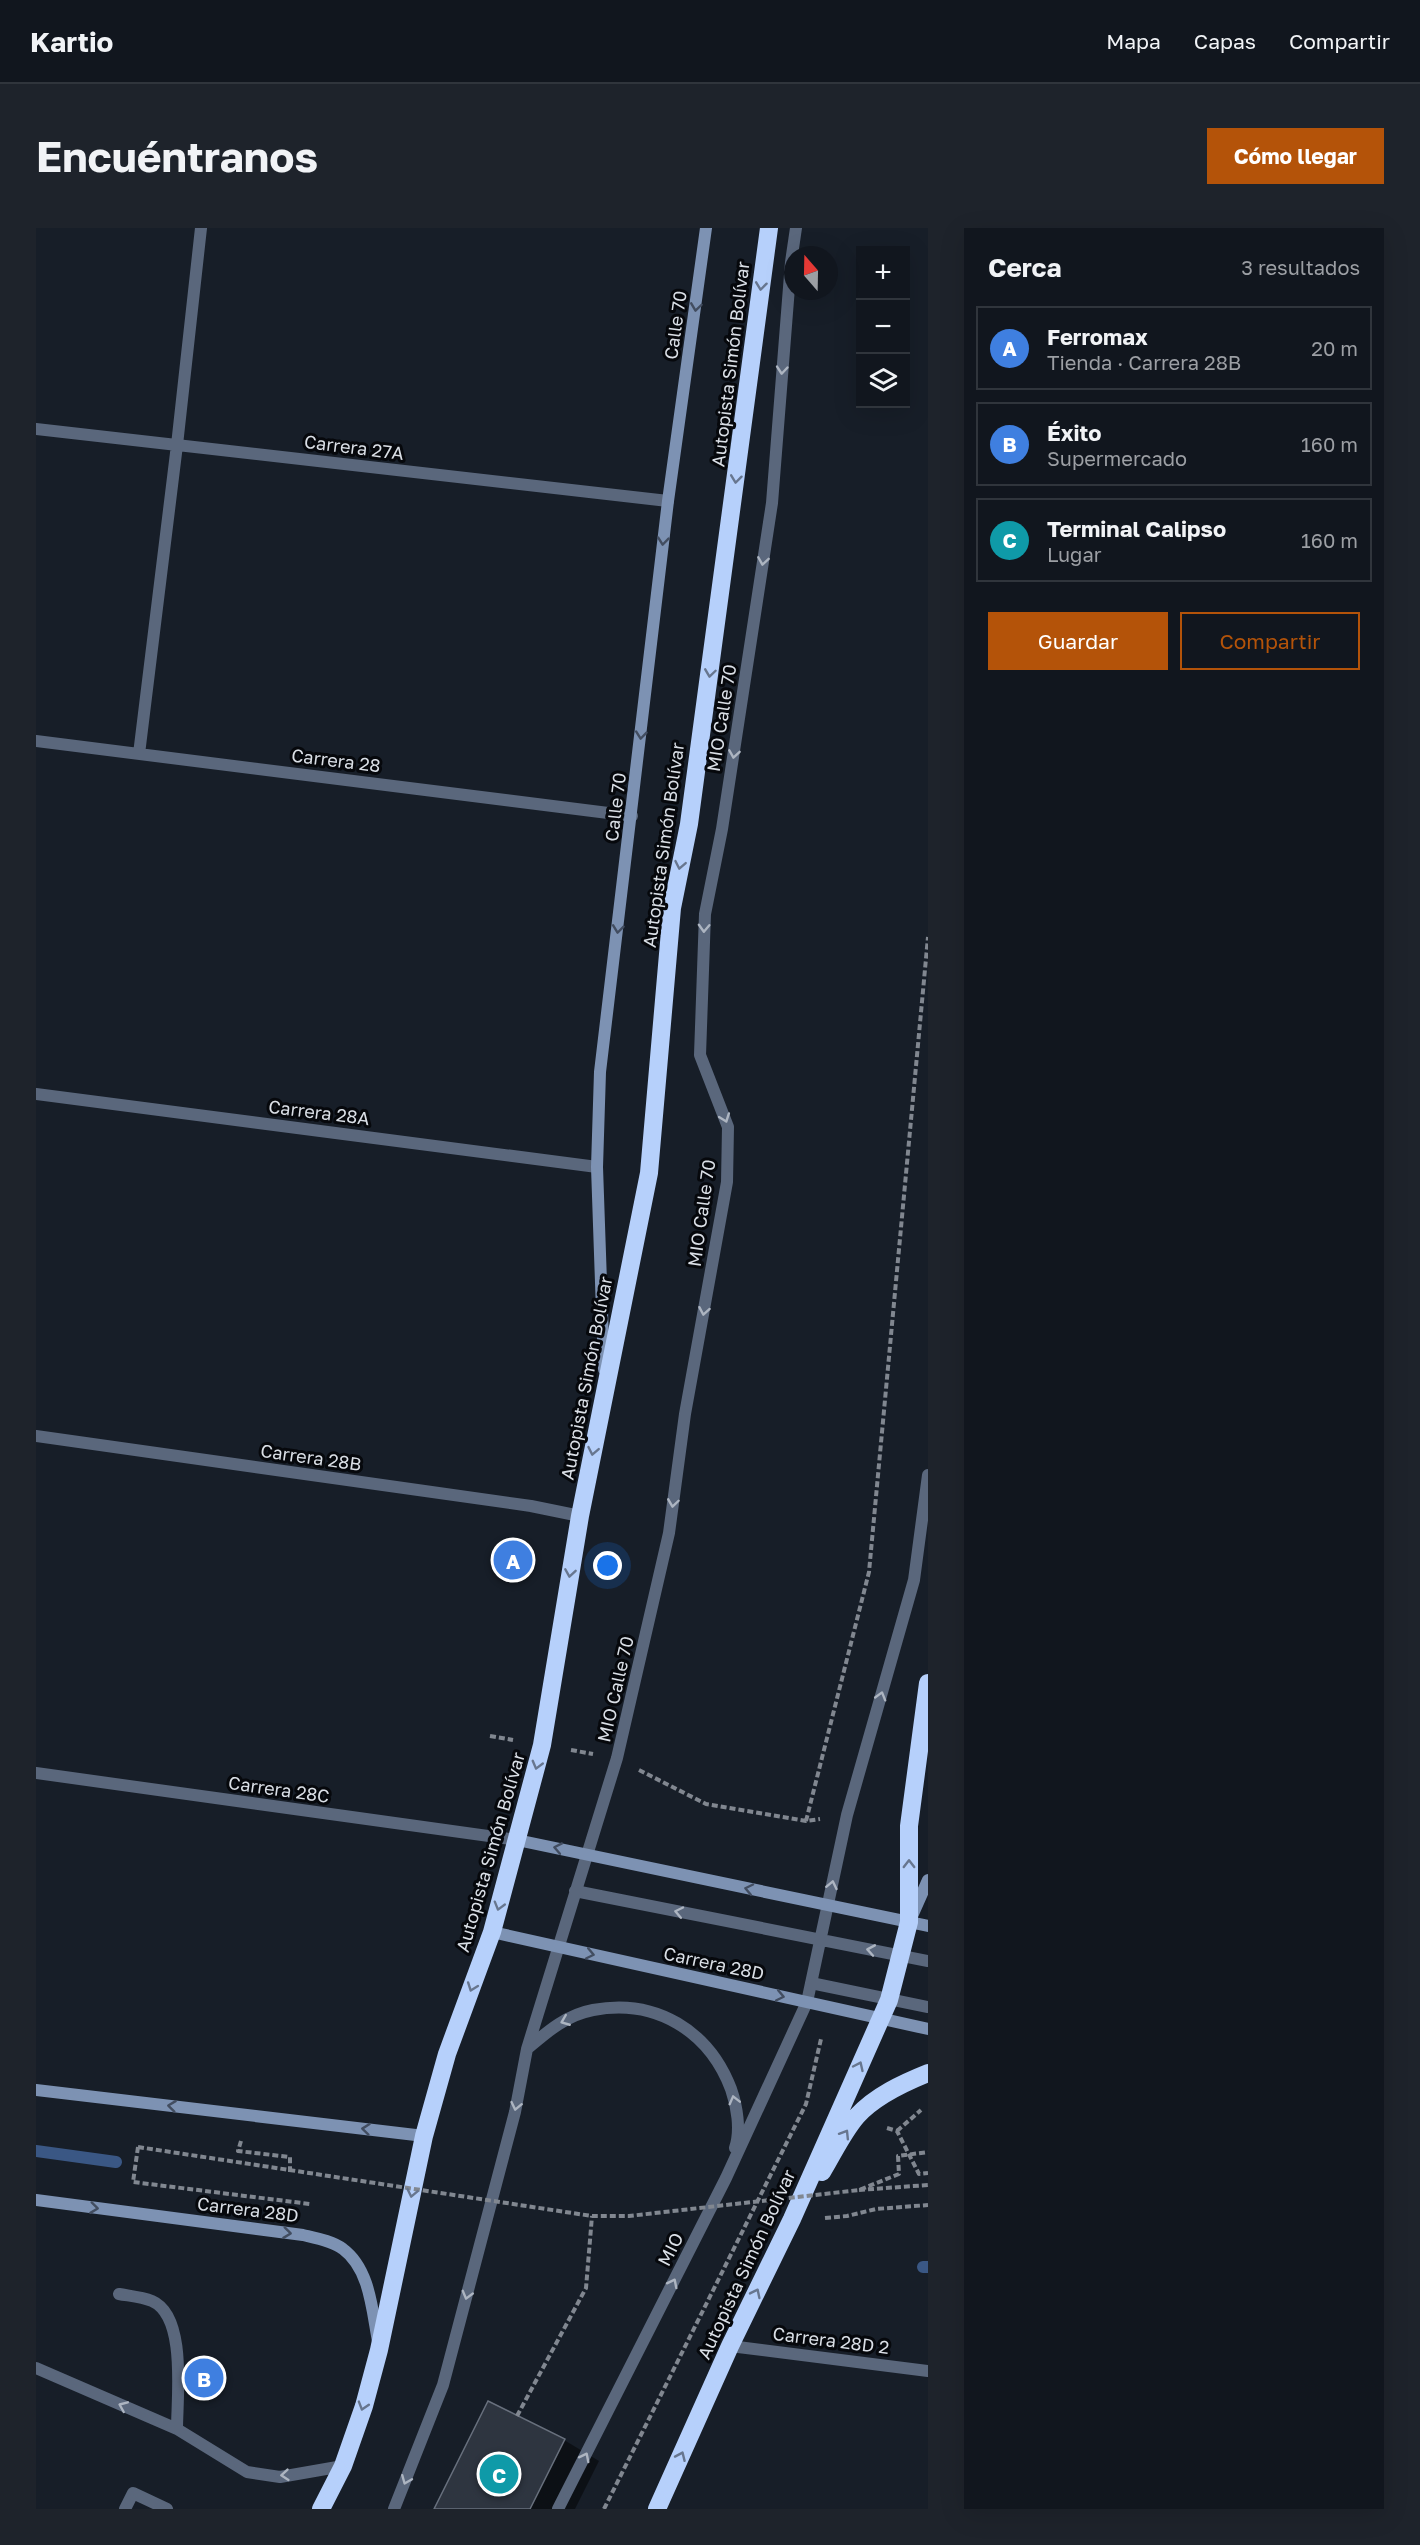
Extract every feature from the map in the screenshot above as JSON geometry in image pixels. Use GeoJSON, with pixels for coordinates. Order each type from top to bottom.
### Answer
{"type":"FeatureCollection","features":[{"type":"Feature","properties":{"kind":"highway","name":"Autopista Simón Bolívar"},"geometry":{"type":"LineString","coordinates":[[321,2509],[343,2466],[364,2406],[379,2350],[424,2136],[447,2054],[492,1932],[542,1745],[580,1516],[649,1173],[672,908],[689,824],[769,228]]}},
{"type":"Feature","properties":{"kind":"highway","name":"Autopista Simón Bolívar"},"geometry":{"type":"LineString","coordinates":[[657,2509],[730,2346],[792,2219],[837,2114],[890,2000],[909,1922],[909,1826],[928,1683]]}},
{"type":"Feature","properties":{"kind":"highway"},"geometry":{"type":"LineString","coordinates":[[792,2219],[856,2117],[880,2097],[928,2073]]}},
{"type":"Feature","properties":{"kind":"street"},"geometry":{"type":"LineString","coordinates":[[139,754],[201,228]]}},
{"type":"Feature","properties":{"kind":"street","name":"Calle 70"},"geometry":{"type":"LineString","coordinates":[[604,1393],[597,1167],[600,1072],[668,501],[706,228]]}},
{"type":"Feature","properties":{"kind":"street","name":"MIO Calle 70"},"geometry":{"type":"LineString","coordinates":[[527,2049],[617,1758],[669,1533],[685,1414],[727,1182],[728,1127],[700,1054],[705,914],[722,829],[772,503],[791,262],[796,228]]}},
{"type":"Feature","properties":{"kind":"street","name":"Carrera 27A"},"geometry":{"type":"LineString","coordinates":[[36,429],[668,501]]}},
{"type":"Feature","properties":{"kind":"street","name":"Carrera 28"},"geometry":{"type":"LineString","coordinates":[[36,741],[632,816]]}},
{"type":"Feature","properties":{"kind":"street","name":"Carrera 28A"},"geometry":{"type":"LineString","coordinates":[[36,1094],[597,1167]]}},
{"type":"Feature","properties":{"kind":"street","name":"Carrera 28B"},"geometry":{"type":"LineString","coordinates":[[36,1436],[531,1506],[580,1516]]}},
{"type":"Feature","properties":{"kind":"street"},"geometry":{"type":"LineString","coordinates":[[928,1475],[914,1580],[847,1815],[811,1983],[928,2007]]}},
{"type":"Feature","properties":{"kind":"street","name":"Carrera 28C"},"geometry":{"type":"LineString","coordinates":[[36,1773],[517,1840]]}},
{"type":"Feature","properties":{"kind":"street"},"geometry":{"type":"LineString","coordinates":[[517,1840],[928,1926]]}},
{"type":"Feature","properties":{"kind":"street"},"geometry":{"type":"LineString","coordinates":[[909,1922],[928,1880]]}},
{"type":"Feature","properties":{"kind":"street"},"geometry":{"type":"LineString","coordinates":[[575,1891],[928,1961]]}},
{"type":"Feature","properties":{"kind":"street","name":"Carrera 28D"},"geometry":{"type":"LineString","coordinates":[[492,1932],[928,2029]]}},
{"type":"Feature","properties":{"kind":"street","name":"MIO"},"geometry":{"type":"LineString","coordinates":[[558,2509],[726,2178],[807,2002],[811,1983]]}},
{"type":"Feature","properties":{"kind":"street"},"geometry":{"type":"LineString","coordinates":[[394,2509],[443,2385],[515,2112],[527,2049],[557,2024],[592,2010],[630,2008],[668,2017],[699,2038],[723,2068],[736,2103],[737,2141],[726,2178]]}},
{"type":"Feature","properties":{"kind":"street"},"geometry":{"type":"LineString","coordinates":[[36,2090],[424,2136]]}},
{"type":"Feature","properties":{"kind":"street","name":"Carrera 28D"},"geometry":{"type":"LineString","coordinates":[[36,2200],[303,2235],[343,2248],[361,2269],[369,2295],[379,2350]]}},
{"type":"Feature","properties":{"kind":"street"},"geometry":{"type":"LineString","coordinates":[[119,2294],[153,2302],[171,2318],[176,2340],[177,2429]]}},
{"type":"Feature","properties":{"kind":"street","name":"Carrera 28D 2"},"geometry":{"type":"LineString","coordinates":[[730,2346],[928,2371]]}},
{"type":"Feature","properties":{"kind":"street"},"geometry":{"type":"LineString","coordinates":[[36,2368],[177,2429],[247,2472],[280,2477],[343,2466]]}},
{"type":"Feature","properties":{"kind":"street"},"geometry":{"type":"LineString","coordinates":[[125,2509],[133,2493],[167,2509]]}},
{"type":"Feature","properties":{"kind":"path"},"geometry":{"type":"LineString","coordinates":[[806,1821],[868,1572],[928,937]]}},
{"type":"Feature","properties":{"kind":"path"},"geometry":{"type":"LineString","coordinates":[[490,1736],[617,1758],[706,1804],[806,1821],[847,1815]]}},
{"type":"Feature","properties":{"kind":"path"},"geometry":{"type":"LineString","coordinates":[[604,2509],[806,2104]]}},
{"type":"Feature","properties":{"kind":"path"},"geometry":{"type":"LineString","coordinates":[[928,2106],[897,2132],[919,2174],[928,2173]]}},
{"type":"Feature","properties":{"kind":"path"},"geometry":{"type":"LineString","coordinates":[[241,2139],[238,2151],[290,2157],[290,2172]]}},
{"type":"Feature","properties":{"kind":"path"},"geometry":{"type":"LineString","coordinates":[[310,2204],[133,2182],[138,2147],[290,2172],[591,2216],[629,2216],[859,2190],[928,2185]]}},
{"type":"Feature","properties":{"kind":"path"},"geometry":{"type":"LineString","coordinates":[[859,2190],[899,2174],[898,2156],[928,2152]]}},
{"type":"Feature","properties":{"kind":"path"},"geometry":{"type":"LineString","coordinates":[[792,2219],[847,2217],[876,2210],[928,2205]]}},
{"type":"Feature","properties":{"kind":"path"},"geometry":{"type":"LineString","coordinates":[[517,2416],[586,2288],[591,2216]]}},
{"type":"Feature","properties":{"kind":"building"},"geometry":{"type":"Polygon","coordinates":[[[488,2401],[565,2439],[530,2509],[434,2509],[488,2401]]]}},
{"type":"Feature","properties":{"kind":"waterway"},"geometry":{"type":"LineString","coordinates":[[36,2151],[116,2162]]}},
{"type":"Feature","properties":{"kind":"waterway"},"geometry":{"type":"LineString","coordinates":[[923,2267],[928,2267]]}},
{"type":"Feature","properties":{"kind":"place","name":"Ferromax"},"geometry":{"type":"Point","coordinates":[513,1560]}},
{"type":"Feature","properties":{"kind":"place","name":"Éxito"},"geometry":{"type":"Point","coordinates":[204,2378]}},
{"type":"Feature","properties":{"kind":"place","name":"Terminal Calipso"},"geometry":{"type":"Point","coordinates":[499,2474]}}]}
